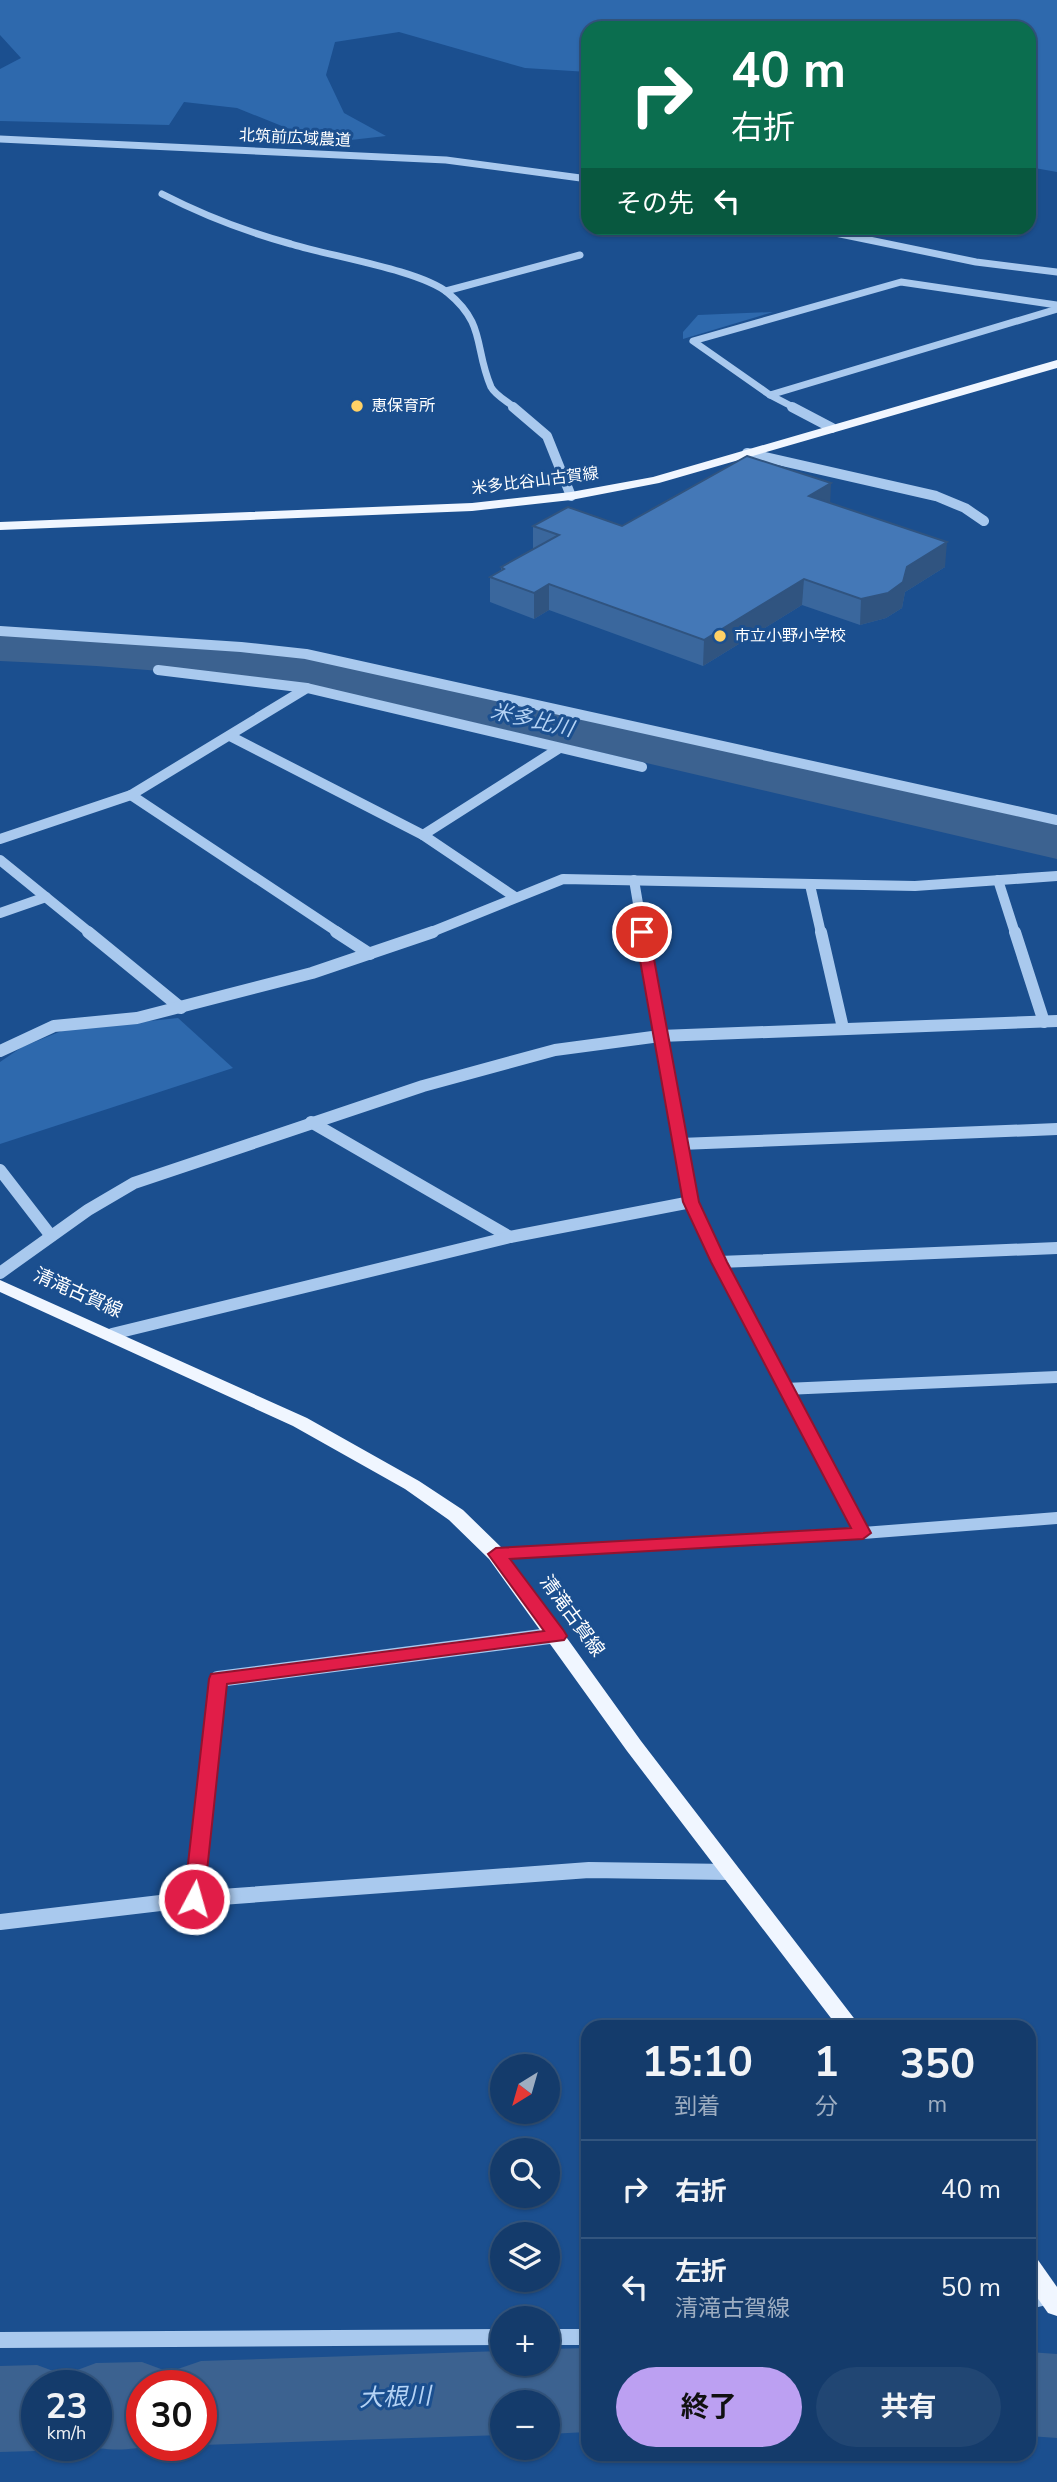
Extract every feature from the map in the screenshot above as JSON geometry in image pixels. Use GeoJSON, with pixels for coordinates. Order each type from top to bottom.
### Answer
{"type":"FeatureCollection","features":[{"type":"Feature","properties":{"kind":"main road","name":"米多比谷山古賀線"},"geometry":{"type":"LineString","coordinates":[[0,526],[460,508],[571,496],[655,480],[1057,364]]}},
{"type":"Feature","properties":{"kind":"main road","name":"清滝古賀線"},"geometry":{"type":"LineString","coordinates":[[0,1284],[300,1422],[412,1485],[456,1515],[496,1554],[634,1746],[844,2020]]}},
{"type":"Feature","properties":{"kind":"main road"},"geometry":{"type":"LineString","coordinates":[[1036,2282],[1045,2301]]}},
{"type":"Feature","properties":{"kind":"street","name":"北筑前広域農道"},"geometry":{"type":"LineString","coordinates":[[0,139],[113,142],[446,160],[581,178]]}},
{"type":"Feature","properties":{"kind":"street"},"geometry":{"type":"LineString","coordinates":[[162,194],[192,211],[289,244],[422,279],[446,291],[465,309],[477,326],[492,388],[547,436],[571,496]]}},
{"type":"Feature","properties":{"kind":"street"},"geometry":{"type":"LineString","coordinates":[[846,235],[964,259],[1057,272]]}},
{"type":"Feature","properties":{"kind":"street"},"geometry":{"type":"LineString","coordinates":[[446,291],[580,255]]}},
{"type":"Feature","properties":{"kind":"street"},"geometry":{"type":"LineString","coordinates":[[832,428],[770,395],[693,341],[901,282],[1057,307]]}},
{"type":"Feature","properties":{"kind":"street"},"geometry":{"type":"LineString","coordinates":[[770,395],[1057,307]]}},
{"type":"Feature","properties":{"kind":"street"},"geometry":{"type":"LineString","coordinates":[[747,453],[936,496],[965,508],[985,521]]}},
{"type":"Feature","properties":{"kind":"street"},"geometry":{"type":"LineString","coordinates":[[0,631],[241,647],[306,654],[1057,820]]}},
{"type":"Feature","properties":{"kind":"street"},"geometry":{"type":"LineString","coordinates":[[158,670],[307,688],[642,767]]}},
{"type":"Feature","properties":{"kind":"street"},"geometry":{"type":"LineString","coordinates":[[0,839],[131,795],[307,688]]}},
{"type":"Feature","properties":{"kind":"street"},"geometry":{"type":"LineString","coordinates":[[230,736],[423,835],[515,897]]}},
{"type":"Feature","properties":{"kind":"street"},"geometry":{"type":"LineString","coordinates":[[423,835],[558,749]]}},
{"type":"Feature","properties":{"kind":"street"},"geometry":{"type":"LineString","coordinates":[[131,795],[370,954]]}},
{"type":"Feature","properties":{"kind":"street"},"geometry":{"type":"LineString","coordinates":[[0,860],[181,1008]]}},
{"type":"Feature","properties":{"kind":"street"},"geometry":{"type":"LineString","coordinates":[[0,1051],[54,1026],[137,1018],[181,1008],[370,954],[408,942],[563,879],[915,886],[1057,876]]}},
{"type":"Feature","properties":{"kind":"street"},"geometry":{"type":"LineString","coordinates":[[634,880],[691,1202],[719,1262],[863,1533]]}},
{"type":"Feature","properties":{"kind":"street"},"geometry":{"type":"LineString","coordinates":[[998,880],[1044,1022]]}},
{"type":"Feature","properties":{"kind":"street"},"geometry":{"type":"LineString","coordinates":[[810,885],[843,1028]]}},
{"type":"Feature","properties":{"kind":"street"},"geometry":{"type":"LineString","coordinates":[[0,913],[46,897]]}},
{"type":"Feature","properties":{"kind":"street"},"geometry":{"type":"LineString","coordinates":[[0,1273],[51,1236],[134,1183],[424,1086],[555,1050],[660,1036],[1057,1021]]}},
{"type":"Feature","properties":{"kind":"street"},"geometry":{"type":"LineString","coordinates":[[311,1122],[510,1237]]}},
{"type":"Feature","properties":{"kind":"street"},"geometry":{"type":"LineString","coordinates":[[680,1143],[1057,1129]]}},
{"type":"Feature","properties":{"kind":"street"},"geometry":{"type":"LineString","coordinates":[[0,1170],[51,1236]]}},
{"type":"Feature","properties":{"kind":"street"},"geometry":{"type":"LineString","coordinates":[[112,1334],[510,1237],[691,1202]]}},
{"type":"Feature","properties":{"kind":"street"},"geometry":{"type":"LineString","coordinates":[[719,1262],[1057,1248]]}},
{"type":"Feature","properties":{"kind":"street"},"geometry":{"type":"LineString","coordinates":[[785,1389],[1057,1377]]}},
{"type":"Feature","properties":{"kind":"street"},"geometry":{"type":"LineString","coordinates":[[496,1554],[863,1533],[1057,1518]]}},
{"type":"Feature","properties":{"kind":"street"},"geometry":{"type":"LineString","coordinates":[[194,1899],[218,1679],[557,1636]]}},
{"type":"Feature","properties":{"kind":"street"},"geometry":{"type":"LineString","coordinates":[[0,1922],[194,1899],[589,1870],[730,1872]]}},
{"type":"Feature","properties":{"kind":"street"},"geometry":{"type":"LineString","coordinates":[[0,2340],[490,2337]]}},
{"type":"Feature","properties":{"kind":"street"},"geometry":{"type":"LineString","coordinates":[[560,2337],[581,2337]]}},
{"type":"Feature","properties":{"kind":"shaded area"},"geometry":{"type":"Polygon","coordinates":[[[0,0],[1057,0],[1057,172],[1036,168],[1036,21],[581,21],[581,72],[525,68],[399,32],[335,42],[326,75],[344,113],[386,136],[324,143],[237,108],[184,102],[169,125],[0,121],[0,69],[21,58],[0,35],[0,0]]]}},
{"type":"Feature","properties":{"kind":"shaded area"},"geometry":{"type":"Polygon","coordinates":[[[773,312],[683,339],[683,332],[698,315],[773,312]]]}},
{"type":"Feature","properties":{"kind":"shaded area"},"geometry":{"type":"Polygon","coordinates":[[[178,1018],[233,1068],[0,1144],[0,1062],[22,1047],[64,1030],[178,1018]]]}},
{"type":"Feature","properties":{"kind":"building"},"geometry":{"type":"Polygon","coordinates":[[[747,456],[831,483],[809,496],[947,542],[907,567],[903,582],[888,593],[861,599],[804,579],[704,640],[549,584],[534,593],[490,577],[504,569],[501,567],[559,535],[533,526],[568,507],[622,526],[747,456]]]}},
{"type":"Feature","properties":{"kind":"waterway","name":"米多比川"},"geometry":{"type":"LineString","coordinates":[[0,645],[95,649],[272,665],[364,681],[1057,842]]}},
{"type":"Feature","properties":{"kind":"waterway","name":"大根川"},"geometry":{"type":"LineString","coordinates":[[217,2402],[581,2390]]}},
{"type":"Feature","properties":{"kind":"waterway","name":"大根川"},"geometry":{"type":"LineString","coordinates":[[1036,2394],[1057,2396]]}},
{"type":"Feature","properties":{"kind":"waterway","name":"大根川"},"geometry":{"type":"LineString","coordinates":[[112,2406],[126,2405]]}},
{"type":"Feature","properties":{"kind":"waterway","name":"大根川"},"geometry":{"type":"LineString","coordinates":[[0,2409],[21,2408]]}},
{"type":"Feature","properties":{"kind":"place","name":"恵保育所"},"geometry":{"type":"Point","coordinates":[357,406]}},
{"type":"Feature","properties":{"kind":"place","name":"市立小野小学校"},"geometry":{"type":"Point","coordinates":[720,636]}},
{"type":"Feature","properties":{"kind":"route"},"geometry":{"type":"LineString","coordinates":[[194,1899],[218,1679],[557,1636],[496,1554],[863,1533],[719,1262],[691,1202],[642,932]]}}]}
